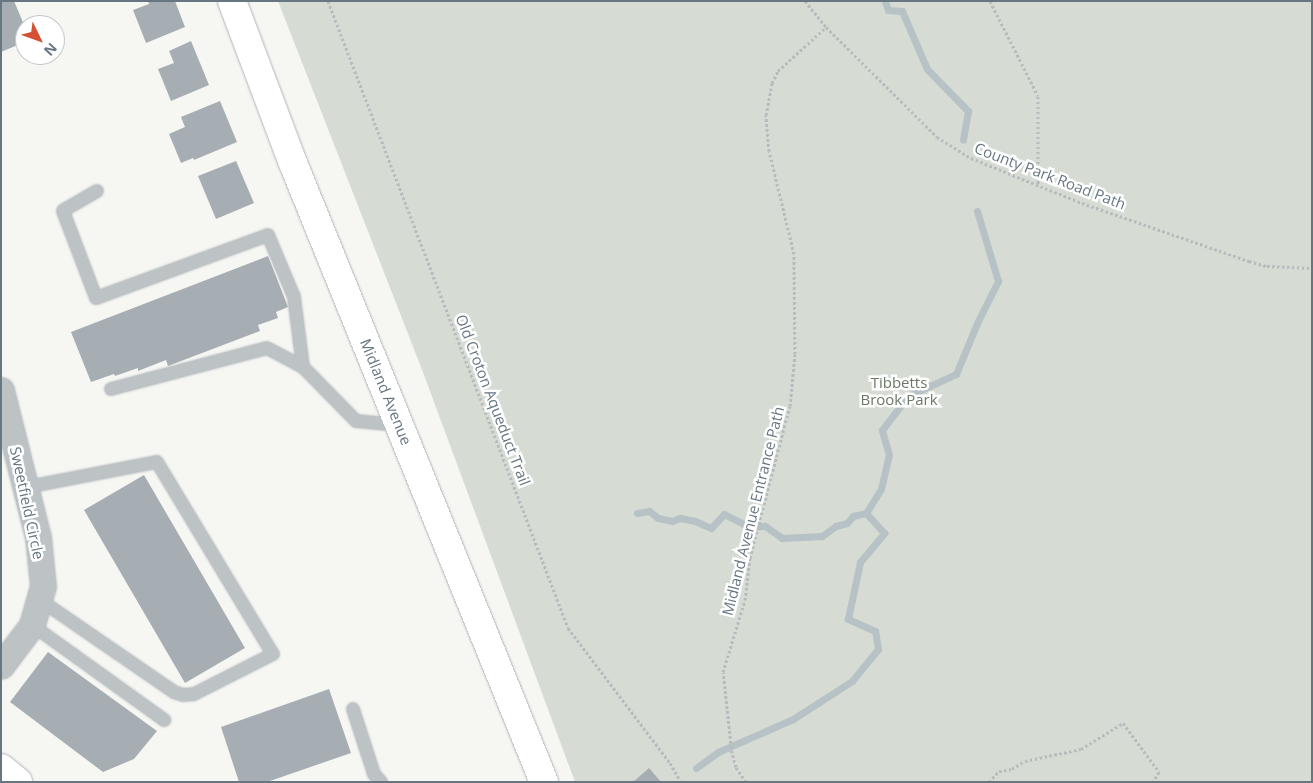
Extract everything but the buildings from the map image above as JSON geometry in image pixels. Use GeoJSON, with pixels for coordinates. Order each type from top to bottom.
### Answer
{"type":"FeatureCollection","features":[{"type":"Feature","properties":{"kind":"street","name":"Midland Avenue"},"geometry":{"type":"LineString","coordinates":[[232,1],[293,163],[544,782]]}},
{"type":"Feature","properties":{"kind":"street","name":"Sweetfield Circle"},"geometry":{"type":"LineString","coordinates":[[1,390],[27,487],[38,537],[42,586],[40,600],[32,625],[1,666]]}},
{"type":"Feature","properties":{"kind":"street"},"geometry":{"type":"LineString","coordinates":[[1,768],[18,782]]}},
{"type":"Feature","properties":{"kind":"lane"},"geometry":{"type":"LineString","coordinates":[[97,191],[63,211],[96,298],[268,235],[294,297],[303,367]]}},
{"type":"Feature","properties":{"kind":"lane"},"geometry":{"type":"LineString","coordinates":[[111,390],[267,348],[303,367],[356,421],[399,425]]}},
{"type":"Feature","properties":{"kind":"lane"},"geometry":{"type":"LineString","coordinates":[[27,487],[158,462],[273,654],[194,694],[183,695],[174,692],[40,600]]}},
{"type":"Feature","properties":{"kind":"lane"},"geometry":{"type":"LineString","coordinates":[[32,625],[164,720]]}},
{"type":"Feature","properties":{"kind":"lane"},"geometry":{"type":"LineString","coordinates":[[353,709],[374,774],[381,782]]}},
{"type":"Feature","properties":{"kind":"path","name":"Old Croton Aqueduct Trail"},"geometry":{"type":"LineString","coordinates":[[328,1],[568,628],[670,763],[681,782]]}},
{"type":"Feature","properties":{"kind":"path","name":"County Park Road Path"},"geometry":{"type":"LineString","coordinates":[[805,1],[826,27],[948,145],[971,158],[1038,186],[1249,261],[1267,266],[1312,268]]}},
{"type":"Feature","properties":{"kind":"path"},"geometry":{"type":"LineString","coordinates":[[990,1],[1038,96],[1038,186]]}},
{"type":"Feature","properties":{"kind":"path","name":"Midland Avenue Entrance Path"},"geometry":{"type":"LineString","coordinates":[[746,782],[736,767],[732,753],[723,672],[745,600],[750,558],[790,406],[795,354],[794,254],[769,151],[766,115],[768,100],[778,71],[826,27]]}},
{"type":"Feature","properties":{"kind":"path"},"geometry":{"type":"LineString","coordinates":[[989,782],[999,771],[1012,769],[1026,760],[1081,749],[1123,723],[1158,772],[1153,782]]}},
{"type":"Feature","properties":{"kind":"green space","name":"Tibbetts Brook Park"},"geometry":{"type":"Polygon","coordinates":[[[278,1],[1312,1],[1312,782],[575,782],[421,367],[278,1]]]}},
{"type":"Feature","properties":{"kind":"waterway"},"geometry":{"type":"LineString","coordinates":[[885,1],[888,10],[902,11],[927,69],[968,111],[963,140]]}},
{"type":"Feature","properties":{"kind":"waterway"},"geometry":{"type":"LineString","coordinates":[[696,768],[718,752],[793,719],[852,681],[878,649],[875,631],[848,619],[860,562],[884,533],[866,513],[881,489],[889,455],[882,430],[908,396],[956,374],[978,321],[998,281],[977,211]]}},
{"type":"Feature","properties":{"kind":"waterway"},"geometry":{"type":"LineString","coordinates":[[637,513],[649,511],[658,518],[672,521],[680,518],[695,521],[711,528],[724,514],[750,527],[765,526],[782,538],[822,536],[836,526],[847,523],[853,516],[866,513]]}}]}
